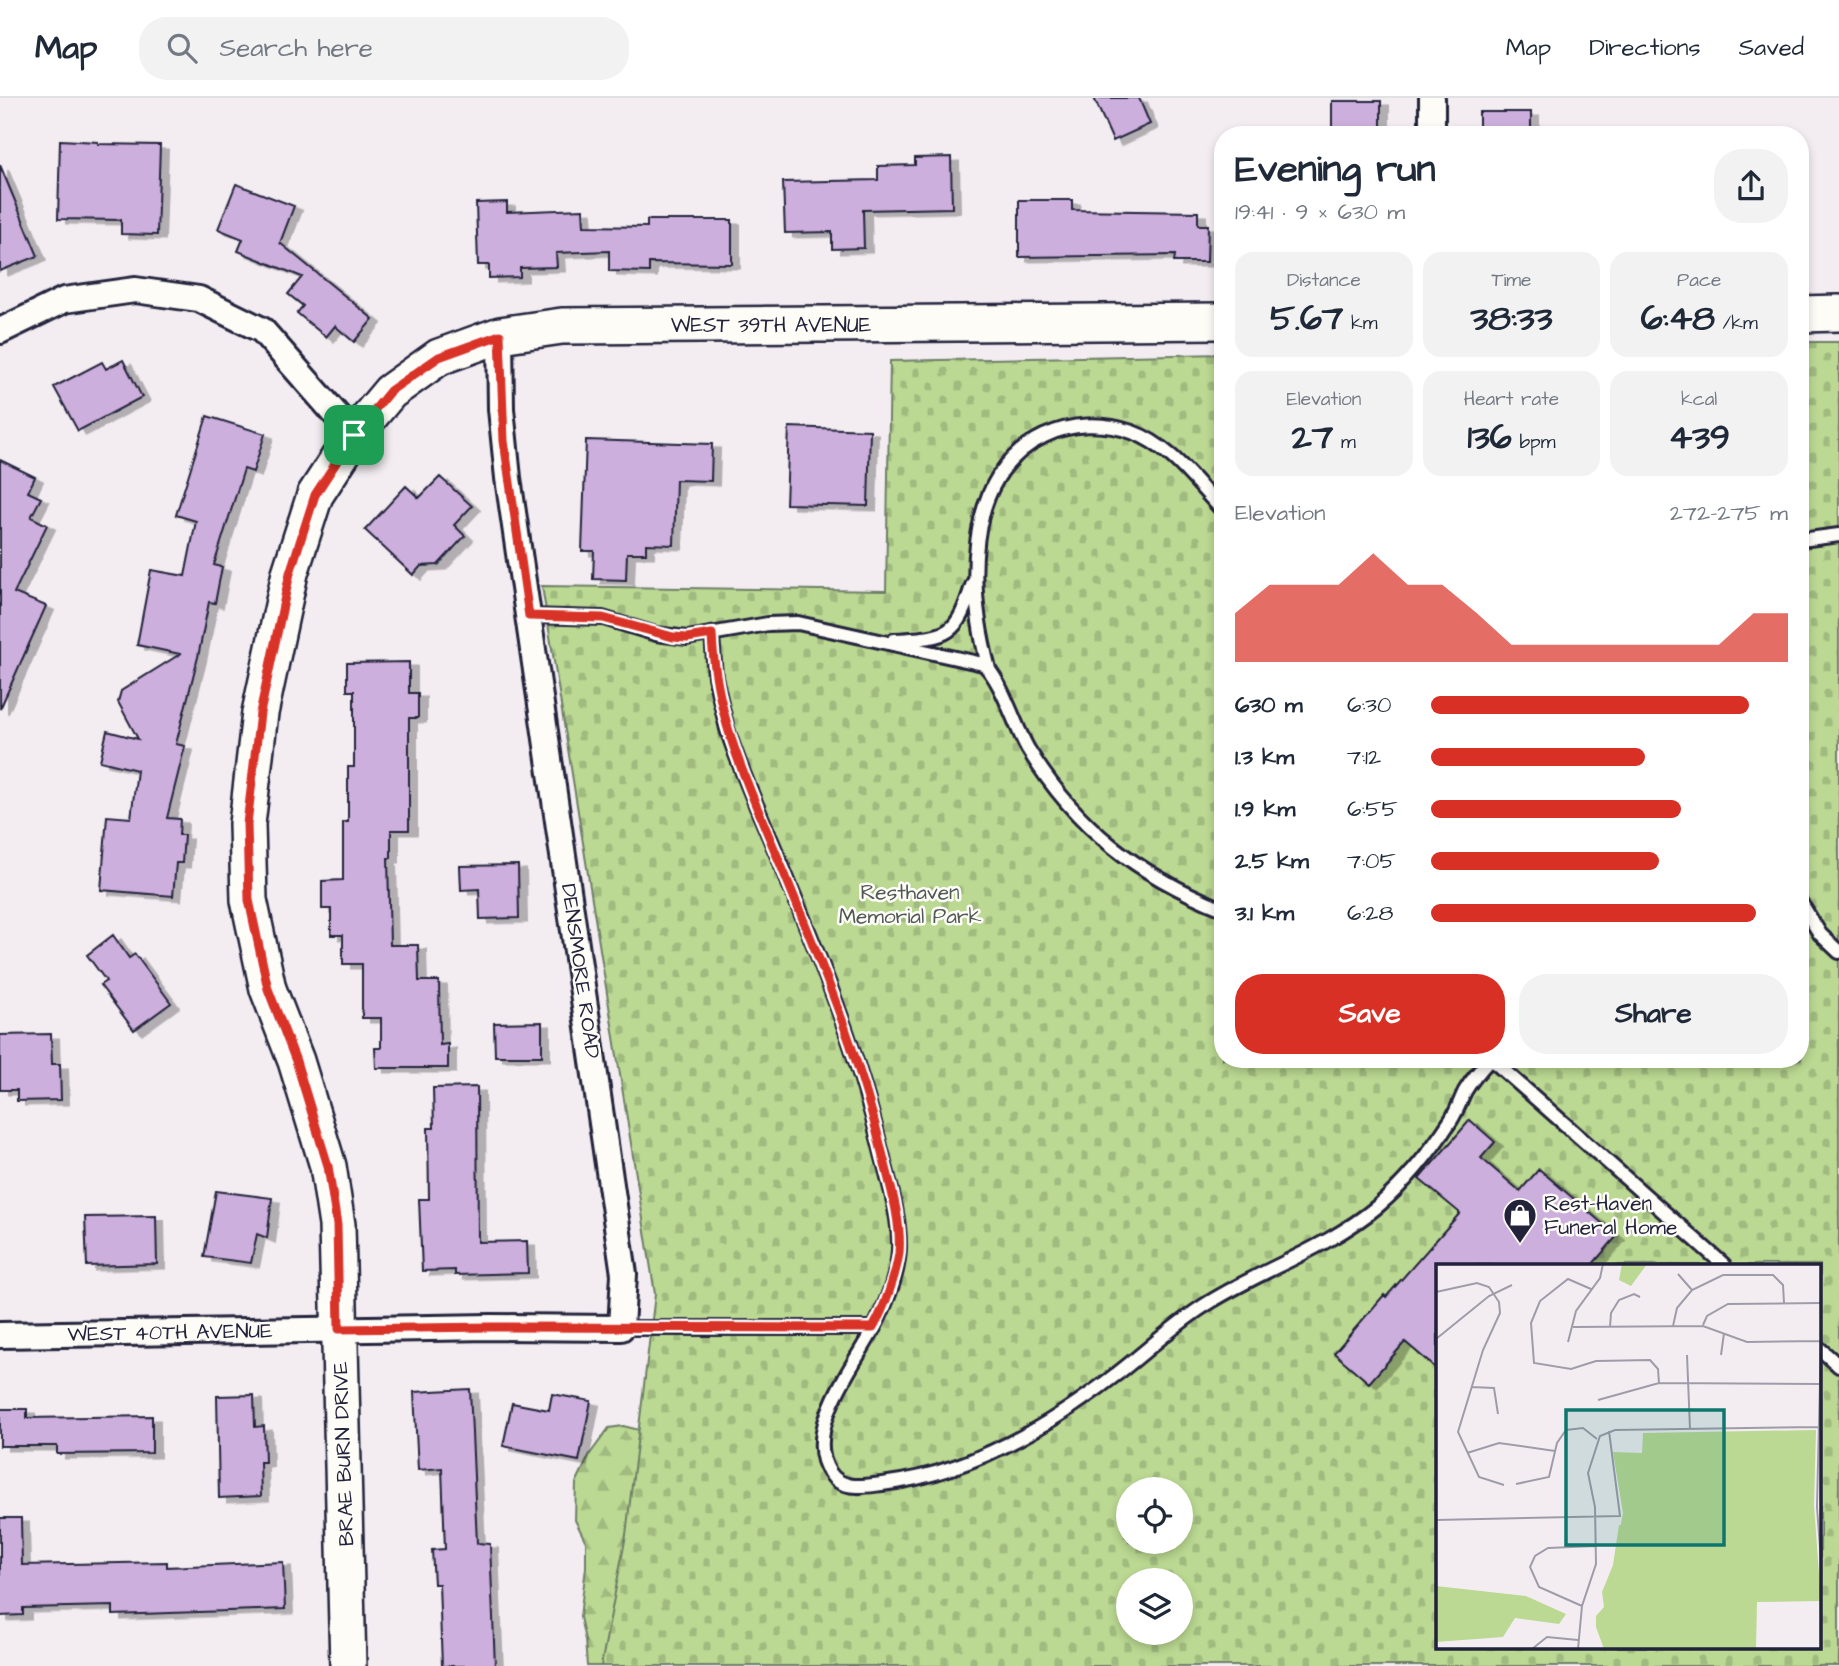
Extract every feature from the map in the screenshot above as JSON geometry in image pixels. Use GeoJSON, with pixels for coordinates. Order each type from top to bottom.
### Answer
{"type":"FeatureCollection","features":[{"type":"Feature","properties":{"kind":"street"},"geometry":{"type":"LineString","coordinates":[[1432,98],[1432,126]]}},
{"type":"Feature","properties":{"kind":"street"},"geometry":{"type":"LineString","coordinates":[[0,331],[64,300],[135,290],[199,299],[262,330],[354,435]]}},
{"type":"Feature","properties":{"kind":"street"},"geometry":{"type":"LineString","coordinates":[[1809,314],[1839,313]]}},
{"type":"Feature","properties":{"kind":"street","name":"WEST 39TH AVENUE"},"geometry":{"type":"LineString","coordinates":[[354,435],[390,391],[439,357],[500,335],[562,326],[1214,321]]}},
{"type":"Feature","properties":{"kind":"street","name":"DENSMORE ROAD"},"geometry":{"type":"LineString","coordinates":[[500,335],[504,441],[624,1273],[621,1328]]}},
{"type":"Feature","properties":{"kind":"street","name":"BRAE BURN DRIVE"},"geometry":{"type":"LineString","coordinates":[[348,1666],[337,1225],[328,1166],[296,1061],[268,989],[249,900],[247,824],[260,713],[290,573],[315,495],[354,435]]}},
{"type":"Feature","properties":{"kind":"street"},"geometry":{"type":"LineString","coordinates":[[339,1329],[621,1328]]}},
{"type":"Feature","properties":{"kind":"street","name":"WEST 40TH AVENUE"},"geometry":{"type":"LineString","coordinates":[[0,1335],[339,1329]]}},
{"type":"Feature","properties":{"kind":"lane"},"geometry":{"type":"LineString","coordinates":[[1214,502],[1167,452],[1133,432],[1089,424],[1055,430],[1038,438],[1015,456],[995,479],[985,502],[976,572],[979,632],[989,669],[1027,748],[1076,815],[1117,852],[1155,877],[1214,905]]}},
{"type":"Feature","properties":{"kind":"lane"},"geometry":{"type":"LineString","coordinates":[[1809,539],[1839,535]]}},
{"type":"Feature","properties":{"kind":"lane"},"geometry":{"type":"LineString","coordinates":[[880,641],[922,639],[950,631],[964,611],[976,572]]}},
{"type":"Feature","properties":{"kind":"lane"},"geometry":{"type":"LineString","coordinates":[[529,616],[603,618],[673,637],[687,638],[768,624],[797,623],[983,664],[989,669]]}},
{"type":"Feature","properties":{"kind":"lane"},"geometry":{"type":"LineString","coordinates":[[712,634],[715,677],[730,738],[847,1033],[874,1120],[898,1224],[897,1268],[873,1328],[833,1398],[828,1414],[823,1452],[827,1469],[835,1480],[848,1486],[892,1482],[943,1471],[1031,1432],[1075,1405],[1205,1304],[1302,1255],[1345,1230],[1377,1206],[1425,1157],[1455,1114],[1471,1080],[1482,1068]]}},
{"type":"Feature","properties":{"kind":"lane"},"geometry":{"type":"LineString","coordinates":[[1809,916],[1820,934],[1839,952]]}},
{"type":"Feature","properties":{"kind":"lane"},"geometry":{"type":"LineString","coordinates":[[1500,1068],[1723,1264]]}},
{"type":"Feature","properties":{"kind":"lane"},"geometry":{"type":"LineString","coordinates":[[621,1328],[873,1328]]}},
{"type":"Feature","properties":{"kind":"lane"},"geometry":{"type":"LineString","coordinates":[[1822,1351],[1839,1366]]}},
{"type":"Feature","properties":{"kind":"green space","name":"Resthaven Memorial Park"},"geometry":{"type":"Polygon","coordinates":[[[1809,342],[1839,342],[1839,1666],[601,1666],[626,1535],[655,1294],[542,586],[886,591],[890,361],[1214,354],[1214,1068],[1809,1068],[1809,342]]]}},
{"type":"Feature","properties":{"kind":"green space"},"geometry":{"type":"Polygon","coordinates":[[[623,1426],[660,1435],[653,1666],[587,1666],[580,1617],[586,1542],[575,1520],[576,1483],[590,1454],[609,1428],[623,1426]]]}},
{"type":"Feature","properties":{"kind":"building"},"geometry":{"type":"Polygon","coordinates":[[[1094,98],[1139,98],[1150,124],[1113,141],[1094,98]]]}},
{"type":"Feature","properties":{"kind":"building"},"geometry":{"type":"Polygon","coordinates":[[[1332,101],[1381,101],[1381,126],[1332,126],[1332,101]]]}},
{"type":"Feature","properties":{"kind":"building"},"geometry":{"type":"Polygon","coordinates":[[[1479,112],[1531,112],[1531,126],[1479,126],[1479,112]]]}},
{"type":"Feature","properties":{"kind":"building"},"geometry":{"type":"Polygon","coordinates":[[[60,140],[160,145],[157,235],[121,234],[121,220],[58,219],[60,140]]]}},
{"type":"Feature","properties":{"kind":"building"},"geometry":{"type":"Polygon","coordinates":[[[951,157],[952,208],[863,210],[864,248],[832,249],[832,232],[785,233],[783,182],[878,180],[878,166],[915,165],[915,158],[951,157]]]}},
{"type":"Feature","properties":{"kind":"building"},"geometry":{"type":"Polygon","coordinates":[[[0,165],[38,256],[0,271],[0,165]]]}},
{"type":"Feature","properties":{"kind":"building"},"geometry":{"type":"Polygon","coordinates":[[[236,184],[294,206],[280,243],[373,319],[354,342],[335,326],[326,337],[297,313],[303,306],[288,294],[302,277],[238,251],[243,239],[218,229],[236,184]]]}},
{"type":"Feature","properties":{"kind":"building"},"geometry":{"type":"Polygon","coordinates":[[[1019,200],[1072,200],[1072,210],[1198,212],[1198,225],[1208,225],[1207,262],[1174,262],[1175,255],[1019,257],[1019,200]]]}},
{"type":"Feature","properties":{"kind":"building"},"geometry":{"type":"Polygon","coordinates":[[[507,202],[507,212],[583,209],[584,226],[647,227],[647,220],[732,220],[732,264],[649,263],[649,272],[609,271],[609,251],[556,253],[557,267],[520,268],[520,277],[489,278],[489,265],[478,265],[476,203],[507,202]]]}},
{"type":"Feature","properties":{"kind":"building"},"geometry":{"type":"Polygon","coordinates":[[[123,360],[142,397],[78,431],[54,387],[102,362],[106,369],[123,360]]]}},
{"type":"Feature","properties":{"kind":"building"},"geometry":{"type":"Polygon","coordinates":[[[207,416],[265,434],[253,472],[244,469],[214,565],[222,567],[215,603],[209,602],[176,744],[185,746],[167,818],[180,819],[179,835],[184,835],[182,863],[176,863],[173,896],[101,890],[107,816],[131,818],[137,770],[100,761],[107,731],[138,739],[118,702],[121,691],[180,654],[137,645],[151,570],[185,576],[196,521],[176,515],[207,416]]]}},
{"type":"Feature","properties":{"kind":"building"},"geometry":{"type":"Polygon","coordinates":[[[789,427],[870,430],[868,506],[786,504],[789,427]]]}},
{"type":"Feature","properties":{"kind":"building"},"geometry":{"type":"Polygon","coordinates":[[[586,440],[712,444],[711,481],[676,480],[674,545],[646,544],[646,553],[627,553],[626,580],[593,579],[594,551],[582,551],[586,440]]]}},
{"type":"Feature","properties":{"kind":"building"},"geometry":{"type":"Polygon","coordinates":[[[0,460],[35,477],[28,492],[41,498],[31,517],[47,525],[14,593],[46,606],[0,709],[0,460]]]}},
{"type":"Feature","properties":{"kind":"building"},"geometry":{"type":"Polygon","coordinates":[[[440,477],[472,506],[454,525],[465,536],[438,565],[421,566],[413,575],[365,530],[406,486],[419,498],[440,477]]]}},
{"type":"Feature","properties":{"kind":"building"},"geometry":{"type":"Polygon","coordinates":[[[409,662],[409,693],[418,693],[418,718],[409,718],[409,830],[391,830],[391,858],[388,858],[390,945],[418,945],[419,981],[439,981],[440,1045],[448,1044],[448,1068],[376,1068],[375,1048],[381,1048],[381,1018],[362,1018],[362,964],[343,964],[343,935],[331,935],[331,909],[322,909],[322,881],[343,880],[343,822],[348,822],[348,767],[354,767],[354,691],[347,691],[347,663],[409,662]]]}},
{"type":"Feature","properties":{"kind":"building"},"geometry":{"type":"Polygon","coordinates":[[[518,865],[519,918],[480,919],[479,889],[461,890],[460,866],[518,865]]]}},
{"type":"Feature","properties":{"kind":"building"},"geometry":{"type":"Polygon","coordinates":[[[113,935],[129,958],[135,954],[171,1003],[134,1030],[100,985],[106,981],[87,955],[113,935]]]}},
{"type":"Feature","properties":{"kind":"building"},"geometry":{"type":"Polygon","coordinates":[[[542,1022],[542,1056],[495,1056],[494,1023],[542,1022]]]}},
{"type":"Feature","properties":{"kind":"building"},"geometry":{"type":"Polygon","coordinates":[[[51,1034],[52,1064],[60,1064],[61,1100],[17,1101],[17,1090],[0,1090],[0,1035],[51,1034]]]}},
{"type":"Feature","properties":{"kind":"building"},"geometry":{"type":"Polygon","coordinates":[[[477,1087],[478,1242],[527,1241],[528,1273],[455,1275],[455,1270],[422,1271],[419,1199],[429,1199],[428,1128],[434,1128],[433,1088],[477,1087]]]}},
{"type":"Feature","properties":{"kind":"building","name":"Rest-Haven Funeral Home"},"geometry":{"type":"Polygon","coordinates":[[[1470,1120],[1495,1142],[1481,1158],[1520,1191],[1539,1169],[1617,1236],[1593,1264],[1436,1264],[1436,1368],[1405,1342],[1369,1383],[1334,1353],[1460,1213],[1419,1179],[1470,1120]]]}},
{"type":"Feature","properties":{"kind":"building"},"geometry":{"type":"Polygon","coordinates":[[[216,1191],[272,1198],[267,1238],[257,1234],[251,1263],[204,1257],[216,1191]]]}},
{"type":"Feature","properties":{"kind":"building"},"geometry":{"type":"Polygon","coordinates":[[[156,1216],[157,1264],[87,1266],[85,1217],[156,1216]]]}},
{"type":"Feature","properties":{"kind":"building"},"geometry":{"type":"Polygon","coordinates":[[[470,1389],[477,1543],[490,1544],[495,1666],[442,1666],[439,1584],[434,1584],[432,1550],[445,1549],[442,1468],[418,1470],[414,1392],[470,1389]]]}},
{"type":"Feature","properties":{"kind":"building"},"geometry":{"type":"Polygon","coordinates":[[[552,1394],[591,1401],[579,1461],[503,1446],[512,1403],[549,1410],[552,1394]]]}},
{"type":"Feature","properties":{"kind":"building"},"geometry":{"type":"Polygon","coordinates":[[[254,1395],[255,1427],[264,1426],[265,1462],[260,1462],[261,1496],[219,1498],[217,1396],[254,1395]]]}},
{"type":"Feature","properties":{"kind":"building"},"geometry":{"type":"Polygon","coordinates":[[[0,1409],[27,1409],[27,1418],[152,1416],[152,1453],[57,1454],[57,1446],[0,1446],[0,1409]]]}},
{"type":"Feature","properties":{"kind":"building"},"geometry":{"type":"Polygon","coordinates":[[[0,1518],[21,1518],[22,1565],[167,1562],[167,1567],[283,1562],[285,1609],[113,1615],[113,1606],[23,1608],[23,1615],[0,1616],[0,1518]]]}},
{"type":"Feature","properties":{"kind":"place","name":"Rest-Haven Funeral Home"},"geometry":{"type":"Point","coordinates":[1520,1245]}},
{"type":"Feature","properties":{"kind":"route"},"geometry":{"type":"LineString","coordinates":[[500,335],[504,441],[529,616],[603,618],[673,637],[712,634],[713,665],[727,729],[847,1033],[887,1172],[898,1224],[899,1251],[897,1268],[873,1328],[339,1329],[337,1225],[328,1166],[296,1061],[268,989],[249,900],[247,824],[260,713],[290,573],[315,495],[354,435],[390,391],[439,357],[500,335]]}}]}
